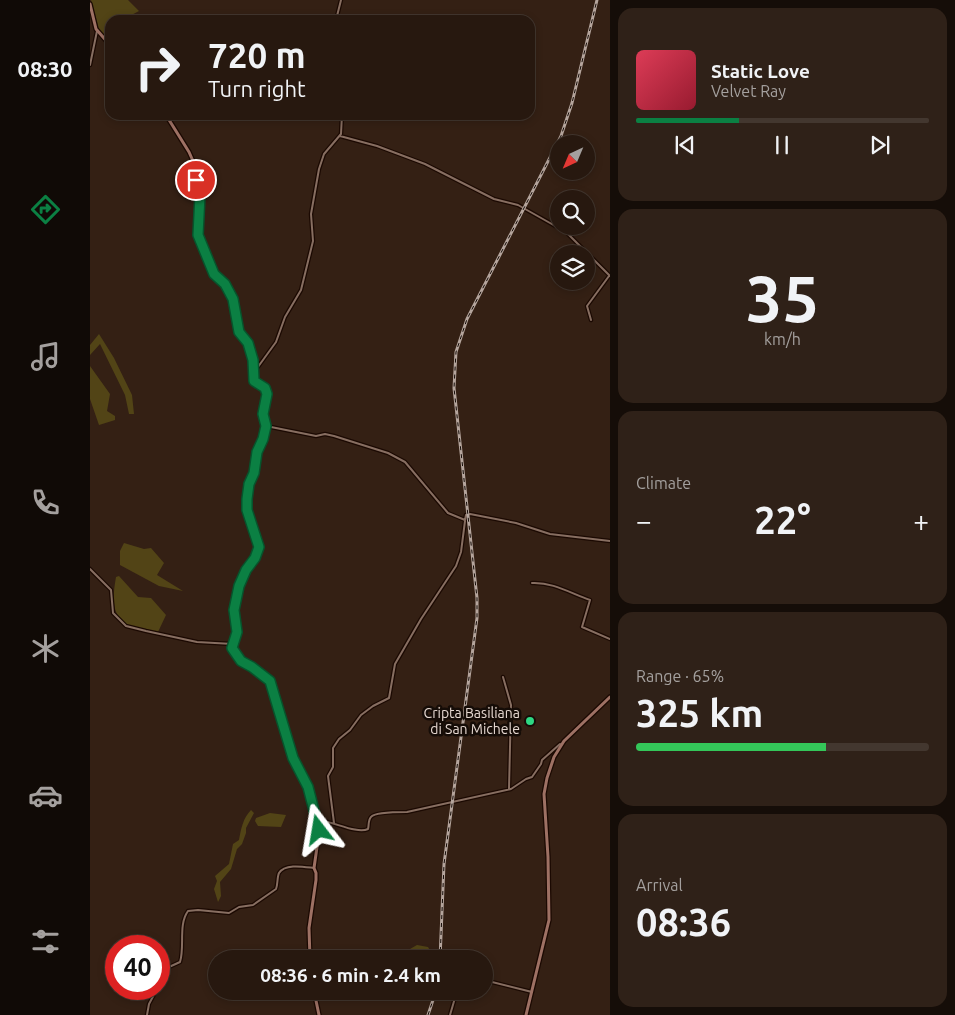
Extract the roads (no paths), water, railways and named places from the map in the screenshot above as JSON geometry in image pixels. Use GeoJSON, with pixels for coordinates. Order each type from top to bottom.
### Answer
{"type":"FeatureCollection","features":[{"type":"Feature","properties":{"kind":"street"},"geometry":{"type":"LineString","coordinates":[[338,15],[342,0]]}},
{"type":"Feature","properties":{"kind":"street"},"geometry":{"type":"LineString","coordinates":[[90,4],[97,31],[90,65]]}},
{"type":"Feature","properties":{"kind":"street"},"geometry":{"type":"LineString","coordinates":[[97,31],[105,40]]}},
{"type":"Feature","properties":{"kind":"street"},"geometry":{"type":"LineString","coordinates":[[169,120],[192,158],[200,195],[198,235],[214,274],[225,284],[233,299],[239,332],[250,348],[253,360],[254,381],[266,390],[267,400],[263,414],[266,426],[257,452],[254,473],[248,490],[247,510],[259,547],[239,586],[234,610],[237,632],[232,648],[241,661],[270,681],[293,758],[308,787],[318,824],[314,868],[316,880],[309,928],[310,950]]}},
{"type":"Feature","properties":{"kind":"street"},"geometry":{"type":"LineString","coordinates":[[253,373],[276,342],[287,312],[301,290],[313,241],[311,214],[319,169],[324,154],[340,136],[342,120]]}},
{"type":"Feature","properties":{"kind":"street"},"geometry":{"type":"LineString","coordinates":[[340,136],[377,146],[425,164],[494,199],[515,204],[566,232],[610,276],[587,306],[591,320]]}},
{"type":"Feature","properties":{"kind":"street"},"geometry":{"type":"LineString","coordinates":[[266,426],[316,436],[325,434],[394,455],[408,464],[448,513],[466,520]]}},
{"type":"Feature","properties":{"kind":"street"},"geometry":{"type":"LineString","coordinates":[[334,823],[333,807],[328,788],[328,776],[334,767],[333,748],[361,715],[389,698],[395,664],[421,619],[456,566],[461,552],[466,514],[516,523],[550,534],[610,540]]}},
{"type":"Feature","properties":{"kind":"street"},"geometry":{"type":"LineString","coordinates":[[90,569],[111,590],[113,613],[126,626],[197,642],[233,644]]}},
{"type":"Feature","properties":{"kind":"street"},"geometry":{"type":"LineString","coordinates":[[532,583],[541,582],[561,587],[569,593],[590,600],[582,627],[610,639]]}},
{"type":"Feature","properties":{"kind":"street"},"geometry":{"type":"LineString","coordinates":[[503,677],[511,705],[509,789]]}},
{"type":"Feature","properties":{"kind":"street"},"geometry":{"type":"LineString","coordinates":[[318,824],[322,821],[365,831],[368,829],[369,819],[373,816],[407,812],[509,789],[532,777],[542,760],[610,697]]}},
{"type":"Feature","properties":{"kind":"street"},"geometry":{"type":"LineString","coordinates":[[526,1015],[547,934],[550,915],[545,786],[549,769],[562,743]]}},
{"type":"Feature","properties":{"kind":"street"},"geometry":{"type":"LineString","coordinates":[[170,967],[180,962],[184,922],[188,911],[228,913],[239,907],[253,905],[276,889],[278,875],[283,869],[290,867],[314,868]]}},
{"type":"Feature","properties":{"kind":"street"},"geometry":{"type":"LineString","coordinates":[[493,982],[532,992]]}},
{"type":"Feature","properties":{"kind":"street"},"geometry":{"type":"LineString","coordinates":[[147,1015],[151,1000]]}},
{"type":"Feature","properties":{"kind":"street"},"geometry":{"type":"LineString","coordinates":[[316,1000],[319,1015]]}},
{"type":"Feature","properties":{"kind":"street"},"geometry":{"type":"LineString","coordinates":[[450,1015],[454,1000]]}},
{"type":"Feature","properties":{"kind":"railway"},"geometry":{"type":"LineString","coordinates":[[440,950],[444,864],[477,618],[477,598],[454,388],[456,352],[467,319],[561,136],[572,103],[597,0]]}},
{"type":"Feature","properties":{"kind":"railway"},"geometry":{"type":"LineString","coordinates":[[428,1015],[433,1000]]}},
{"type":"Feature","properties":{"kind":"place","name":"Cripta Basiliana di San Michele"},"geometry":{"type":"Point","coordinates":[530,721]}}]}
